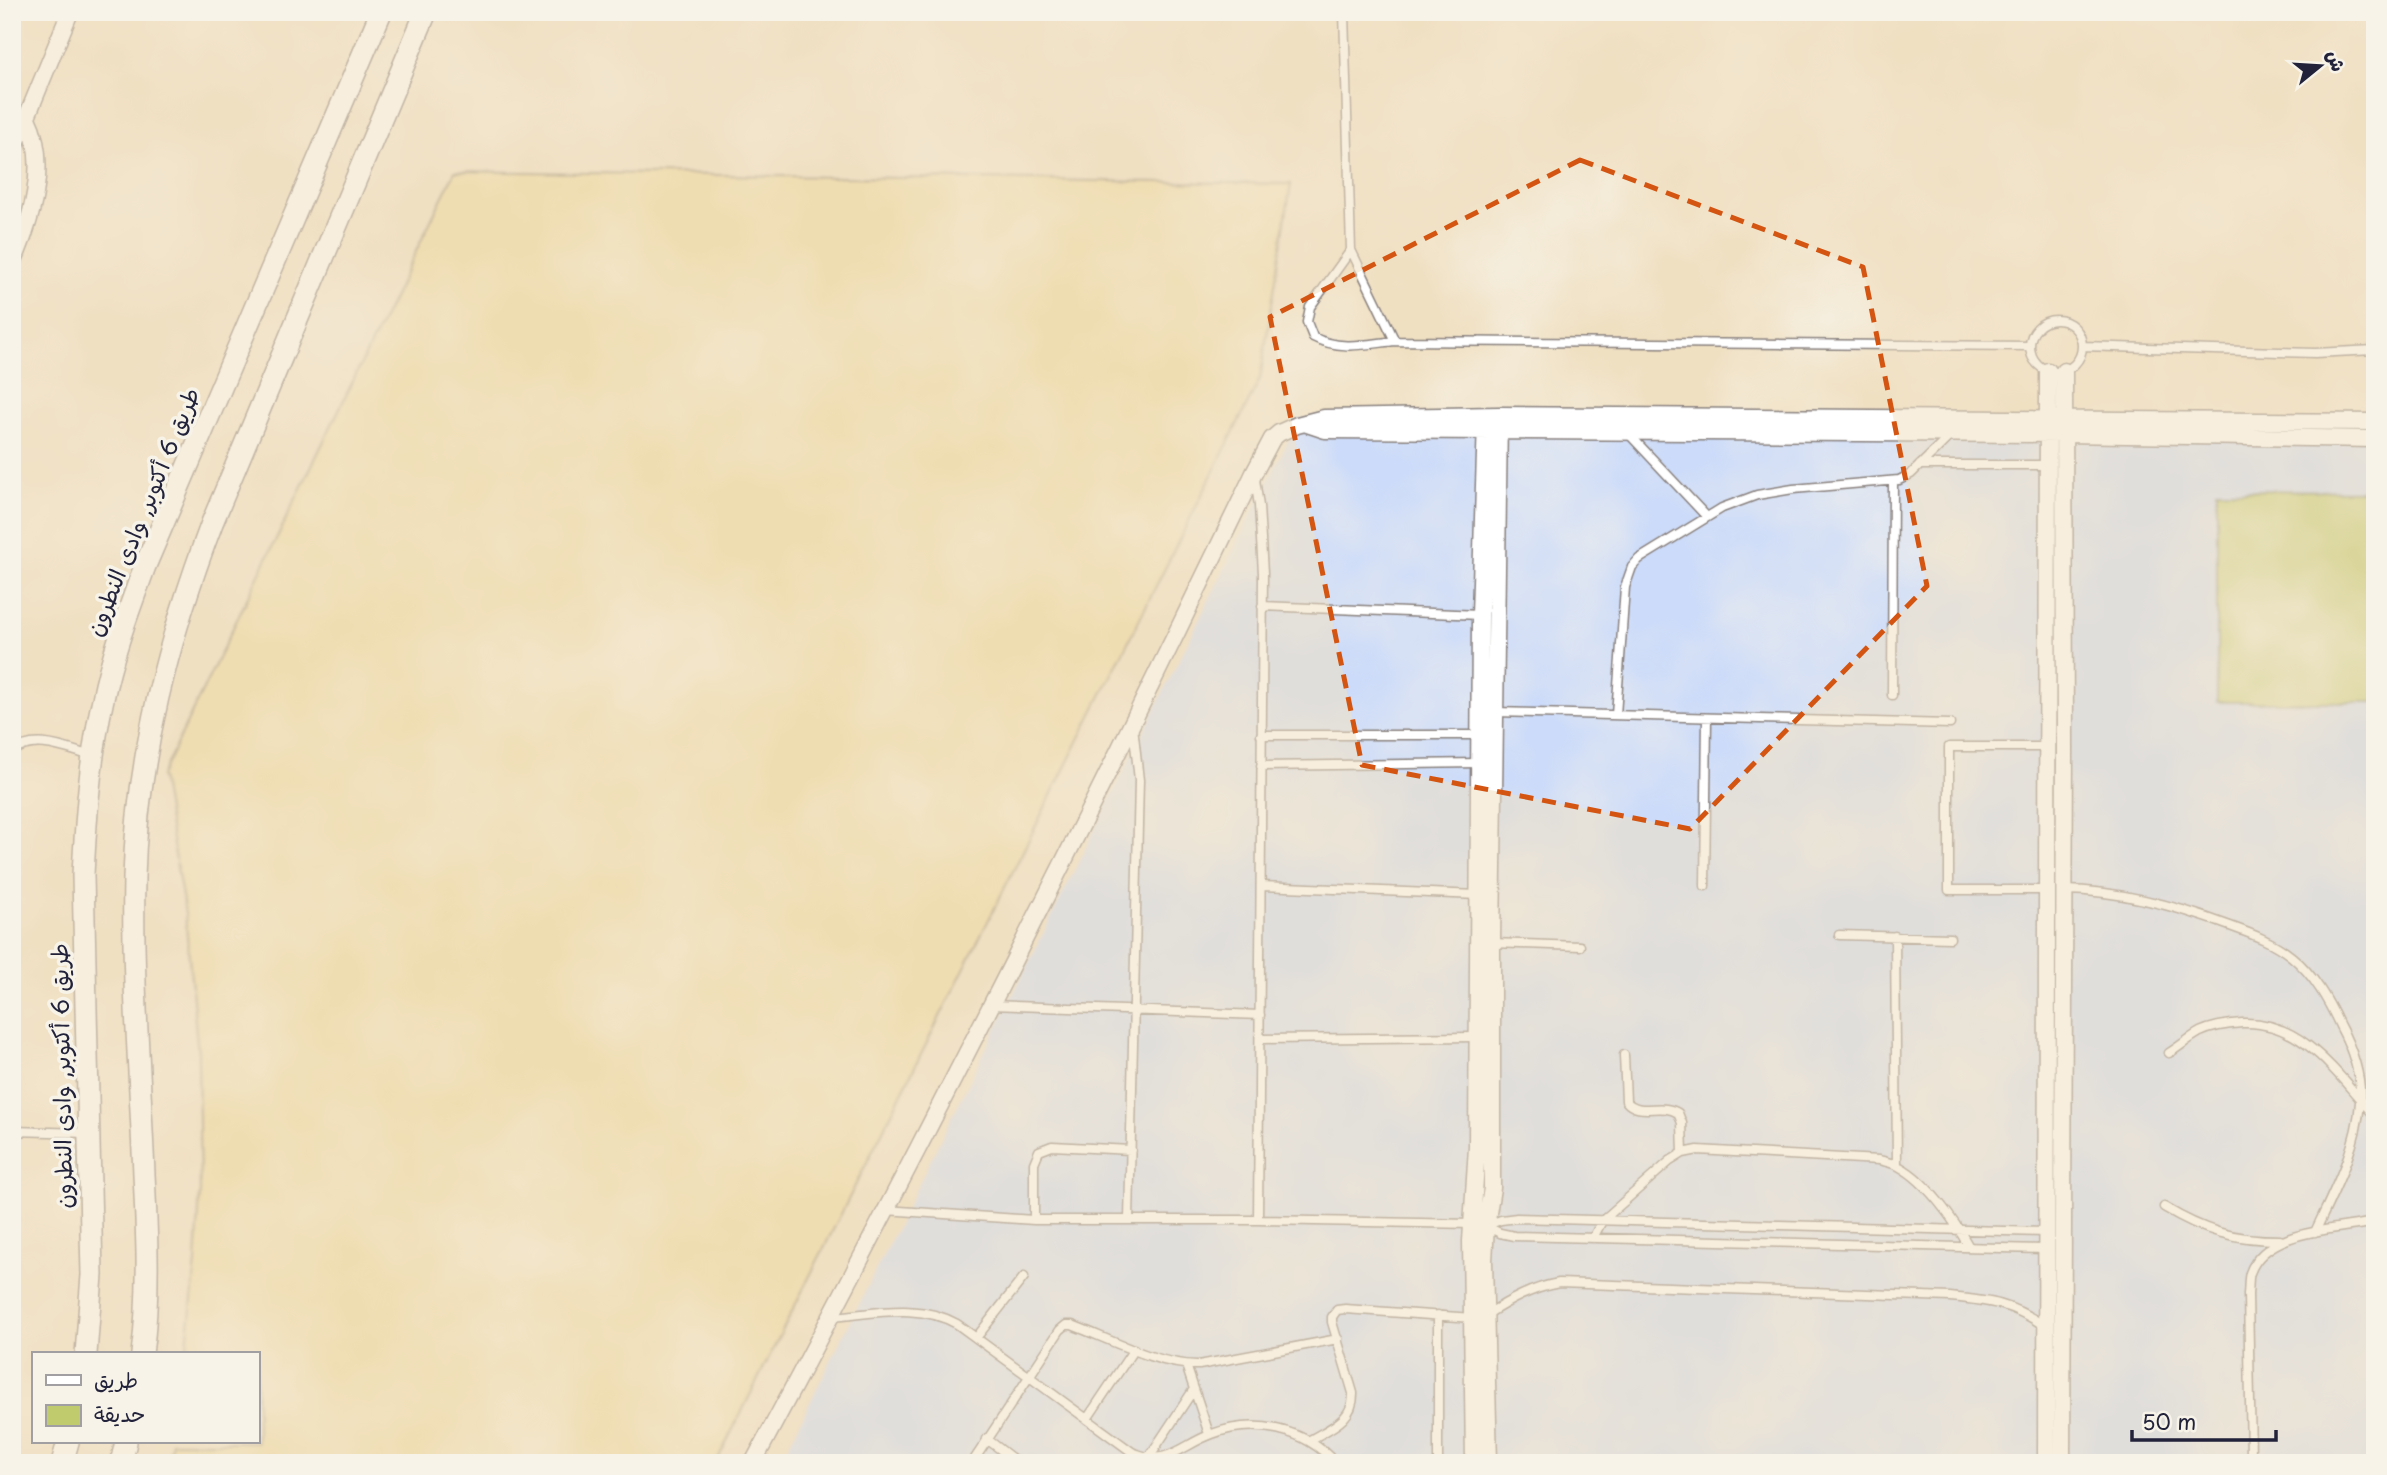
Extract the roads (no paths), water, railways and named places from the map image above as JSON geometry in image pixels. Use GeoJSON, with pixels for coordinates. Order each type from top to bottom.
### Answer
{"type":"FeatureCollection","features":[{"type":"Feature","properties":{"kind":"street"},"geometry":{"type":"LineString","coordinates":[[12,153],[69,12]]}},
{"type":"Feature","properties":{"kind":"street","name":"طريق 6 أكتوبر, وادى النطرون"},"geometry":{"type":"LineString","coordinates":[[86,1352],[92,1275],[83,876],[92,756],[103,697],[123,627],[145,566],[381,12]]}},
{"type":"Feature","properties":{"kind":"street"},"geometry":{"type":"LineString","coordinates":[[142,1352],[148,1266],[134,877],[139,804],[165,661],[186,591],[240,453],[426,12]]}},
{"type":"Feature","properties":{"kind":"street"},"geometry":{"type":"LineString","coordinates":[[12,265],[26,229],[37,178],[38,147],[27,118]]}},
{"type":"Feature","properties":{"kind":"street"},"geometry":{"type":"LineString","coordinates":[[2056,371],[2065,427],[2063,1463]]}},
{"type":"Feature","properties":{"kind":"street"},"geometry":{"type":"LineString","coordinates":[[2046,1463],[2047,427],[2056,371]]}},
{"type":"Feature","properties":{"kind":"street"},"geometry":{"type":"LineString","coordinates":[[753,1463],[1133,726],[1254,473],[1272,439],[1279,432],[1324,418],[1492,422],[1967,420],[2047,427]]}},
{"type":"Feature","properties":{"kind":"street"},"geometry":{"type":"LineString","coordinates":[[1492,422],[1628,433],[1951,435],[2047,427],[2375,422]]}},
{"type":"Feature","properties":{"kind":"street"},"geometry":{"type":"LineString","coordinates":[[1474,1463],[1479,1317],[1476,1037],[1485,895],[1487,735],[1479,615],[1492,422]]}},
{"type":"Feature","properties":{"kind":"street"},"geometry":{"type":"LineString","coordinates":[[1487,712],[1496,616],[1492,422]]}},
{"type":"Feature","properties":{"kind":"street"},"geometry":{"type":"LineString","coordinates":[[2065,427],[2375,439]]}},
{"type":"Feature","properties":{"kind":"street"},"geometry":{"type":"LineString","coordinates":[[1479,615],[1496,616]]}},
{"type":"Feature","properties":{"kind":"street"},"geometry":{"type":"LineString","coordinates":[[1479,1225],[1492,1188],[1492,943],[1485,895],[1479,763],[1487,735]]}},
{"type":"Feature","properties":{"kind":"street"},"geometry":{"type":"LineString","coordinates":[[2047,747],[2065,748]]}},
{"type":"Feature","properties":{"kind":"street"},"geometry":{"type":"LineString","coordinates":[[2047,890],[2065,890]]}},
{"type":"Feature","properties":{"kind":"street"},"geometry":{"type":"LineString","coordinates":[[1476,1037],[1493,1037]]}},
{"type":"Feature","properties":{"kind":"street"},"geometry":{"type":"LineString","coordinates":[[2046,1232],[2063,1233]]}},
{"type":"Feature","properties":{"kind":"street"},"geometry":{"type":"LineString","coordinates":[[2046,1250],[2063,1250]]}},
{"type":"Feature","properties":{"kind":"street"},"geometry":{"type":"LineString","coordinates":[[1479,1317],[1489,1463]]}},
{"type":"Feature","properties":{"kind":"street"},"geometry":{"type":"LineString","coordinates":[[2046,1327],[2063,1339]]}},
{"type":"Feature","properties":{"kind":"street"},"geometry":{"type":"LineString","coordinates":[[62,1463],[67,1444]]}},
{"type":"Feature","properties":{"kind":"street"},"geometry":{"type":"LineString","coordinates":[[121,1463],[126,1444]]}},
{"type":"Feature","properties":{"kind":"lane"},"geometry":{"type":"LineString","coordinates":[[1345,12],[1351,250],[1395,341]]}},
{"type":"Feature","properties":{"kind":"lane"},"geometry":{"type":"LineString","coordinates":[[1351,250],[1310,307],[1307,323],[1313,337],[1324,343],[1340,346],[1395,341],[2029,346]]}},
{"type":"Feature","properties":{"kind":"lane"},"geometry":{"type":"LineString","coordinates":[[2056,320],[2071,325],[2077,331],[2082,346],[2077,362],[2056,371],[2035,362],[2029,346],[2035,331],[2048,321],[2056,320]]}},
{"type":"Feature","properties":{"kind":"lane"},"geometry":{"type":"LineString","coordinates":[[2082,346],[2315,353],[2375,350]]}},
{"type":"Feature","properties":{"kind":"lane"},"geometry":{"type":"LineString","coordinates":[[1616,715],[1625,587],[1632,567],[1647,552],[1739,501],[1774,491],[1893,481],[1905,477],[1967,420]]}},
{"type":"Feature","properties":{"kind":"lane"},"geometry":{"type":"LineString","coordinates":[[1628,433],[1707,517]]}},
{"type":"Feature","properties":{"kind":"lane"},"geometry":{"type":"LineString","coordinates":[[1920,466],[2047,465]]}},
{"type":"Feature","properties":{"kind":"lane"},"geometry":{"type":"LineString","coordinates":[[1254,473],[1262,540],[1258,1220]]}},
{"type":"Feature","properties":{"kind":"lane"},"geometry":{"type":"LineString","coordinates":[[1892,695],[1893,481]]}},
{"type":"Feature","properties":{"kind":"lane"},"geometry":{"type":"LineString","coordinates":[[1262,606],[1479,615]]}},
{"type":"Feature","properties":{"kind":"lane"},"geometry":{"type":"LineString","coordinates":[[1487,712],[1950,724]]}},
{"type":"Feature","properties":{"kind":"lane"},"geometry":{"type":"LineString","coordinates":[[1705,886],[1707,718]]}},
{"type":"Feature","properties":{"kind":"lane"},"geometry":{"type":"LineString","coordinates":[[1129,1220],[1139,780],[1133,726]]}},
{"type":"Feature","properties":{"kind":"lane"},"geometry":{"type":"LineString","coordinates":[[1262,735],[1487,735]]}},
{"type":"Feature","properties":{"kind":"lane"},"geometry":{"type":"LineString","coordinates":[[12,752],[28,743],[38,742],[92,756]]}},
{"type":"Feature","properties":{"kind":"lane"},"geometry":{"type":"LineString","coordinates":[[2047,747],[1949,747],[1950,891],[2047,890]]}},
{"type":"Feature","properties":{"kind":"lane"},"geometry":{"type":"LineString","coordinates":[[1261,766],[1479,763]]}},
{"type":"Feature","properties":{"kind":"lane"},"geometry":{"type":"LineString","coordinates":[[1261,886],[1485,895]]}},
{"type":"Feature","properties":{"kind":"lane"},"geometry":{"type":"LineString","coordinates":[[2065,890],[2088,890],[2161,903],[2264,939],[2292,957],[2323,991],[2356,1064],[2361,1101],[2345,1168],[2315,1232]]}},
{"type":"Feature","properties":{"kind":"lane"},"geometry":{"type":"LineString","coordinates":[[1839,934],[1950,938]]}},
{"type":"Feature","properties":{"kind":"lane"},"geometry":{"type":"LineString","coordinates":[[1895,936],[1897,1165]]}},
{"type":"Feature","properties":{"kind":"lane"},"geometry":{"type":"LineString","coordinates":[[1492,943],[1580,946]]}},
{"type":"Feature","properties":{"kind":"lane"},"geometry":{"type":"LineString","coordinates":[[990,1005],[1260,1015]]}},
{"type":"Feature","properties":{"kind":"lane"},"geometry":{"type":"LineString","coordinates":[[2168,1054],[2200,1032],[2228,1024],[2260,1022],[2288,1031],[2314,1050],[2375,1116]]}},
{"type":"Feature","properties":{"kind":"lane"},"geometry":{"type":"LineString","coordinates":[[1259,1040],[1476,1037]]}},
{"type":"Feature","properties":{"kind":"lane"},"geometry":{"type":"LineString","coordinates":[[1624,1055],[1626,1101],[1634,1108],[1669,1108],[1678,1113],[1682,1123],[1683,1153]]}},
{"type":"Feature","properties":{"kind":"lane"},"geometry":{"type":"LineString","coordinates":[[12,1131],[90,1133]]}},
{"type":"Feature","properties":{"kind":"lane"},"geometry":{"type":"LineString","coordinates":[[1034,1220],[1034,1163],[1039,1151],[1052,1146],[1131,1150]]}},
{"type":"Feature","properties":{"kind":"lane"},"geometry":{"type":"LineString","coordinates":[[1593,1238],[1602,1220],[1670,1161],[1683,1153],[1698,1150],[1879,1160],[1897,1165],[1912,1174],[1924,1186],[1960,1230],[1969,1247]]}},
{"type":"Feature","properties":{"kind":"lane"},"geometry":{"type":"LineString","coordinates":[[2164,1207],[2191,1223],[2221,1234],[2252,1240],[2283,1240],[2375,1222]]}},
{"type":"Feature","properties":{"kind":"lane"},"geometry":{"type":"LineString","coordinates":[[885,1210],[1034,1220],[1258,1220],[1479,1225],[1509,1218],[2046,1232]]}},
{"type":"Feature","properties":{"kind":"lane"},"geometry":{"type":"LineString","coordinates":[[1479,1225],[1514,1236],[2046,1250]]}},
{"type":"Feature","properties":{"kind":"lane"},"geometry":{"type":"LineString","coordinates":[[2254,1463],[2251,1456],[2248,1294],[2250,1273],[2263,1252],[2283,1240]]}},
{"type":"Feature","properties":{"kind":"lane"},"geometry":{"type":"LineString","coordinates":[[976,1338],[1024,1277]]}},
{"type":"Feature","properties":{"kind":"lane"},"geometry":{"type":"LineString","coordinates":[[1310,1440],[1342,1421],[1352,1409],[1353,1393],[1332,1317],[1341,1309],[1479,1317],[1519,1295],[1559,1283],[1950,1297],[1992,1301],[2023,1311],[2046,1327]]}},
{"type":"Feature","properties":{"kind":"lane"},"geometry":{"type":"LineString","coordinates":[[830,1317],[920,1311],[949,1319],[1132,1452],[1149,1457],[1176,1454],[1209,1434],[1255,1426],[1286,1431],[1310,1440],[1335,1463]]}},
{"type":"Feature","properties":{"kind":"lane"},"geometry":{"type":"LineString","coordinates":[[1438,1315],[1438,1463]]}},
{"type":"Feature","properties":{"kind":"lane"},"geometry":{"type":"LineString","coordinates":[[972,1463],[1060,1330],[1066,1325],[1186,1365],[1199,1365],[1338,1339]]}},
{"type":"Feature","properties":{"kind":"lane"},"geometry":{"type":"LineString","coordinates":[[1087,1419],[1134,1349]]}},
{"type":"Feature","properties":{"kind":"lane"},"geometry":{"type":"LineString","coordinates":[[1186,1365],[1209,1434]]}},
{"type":"Feature","properties":{"kind":"lane"},"geometry":{"type":"LineString","coordinates":[[1149,1457],[1194,1389]]}},
{"type":"Feature","properties":{"kind":"lane"},"geometry":{"type":"LineString","coordinates":[[987,1439],[1018,1463]]}}]}
